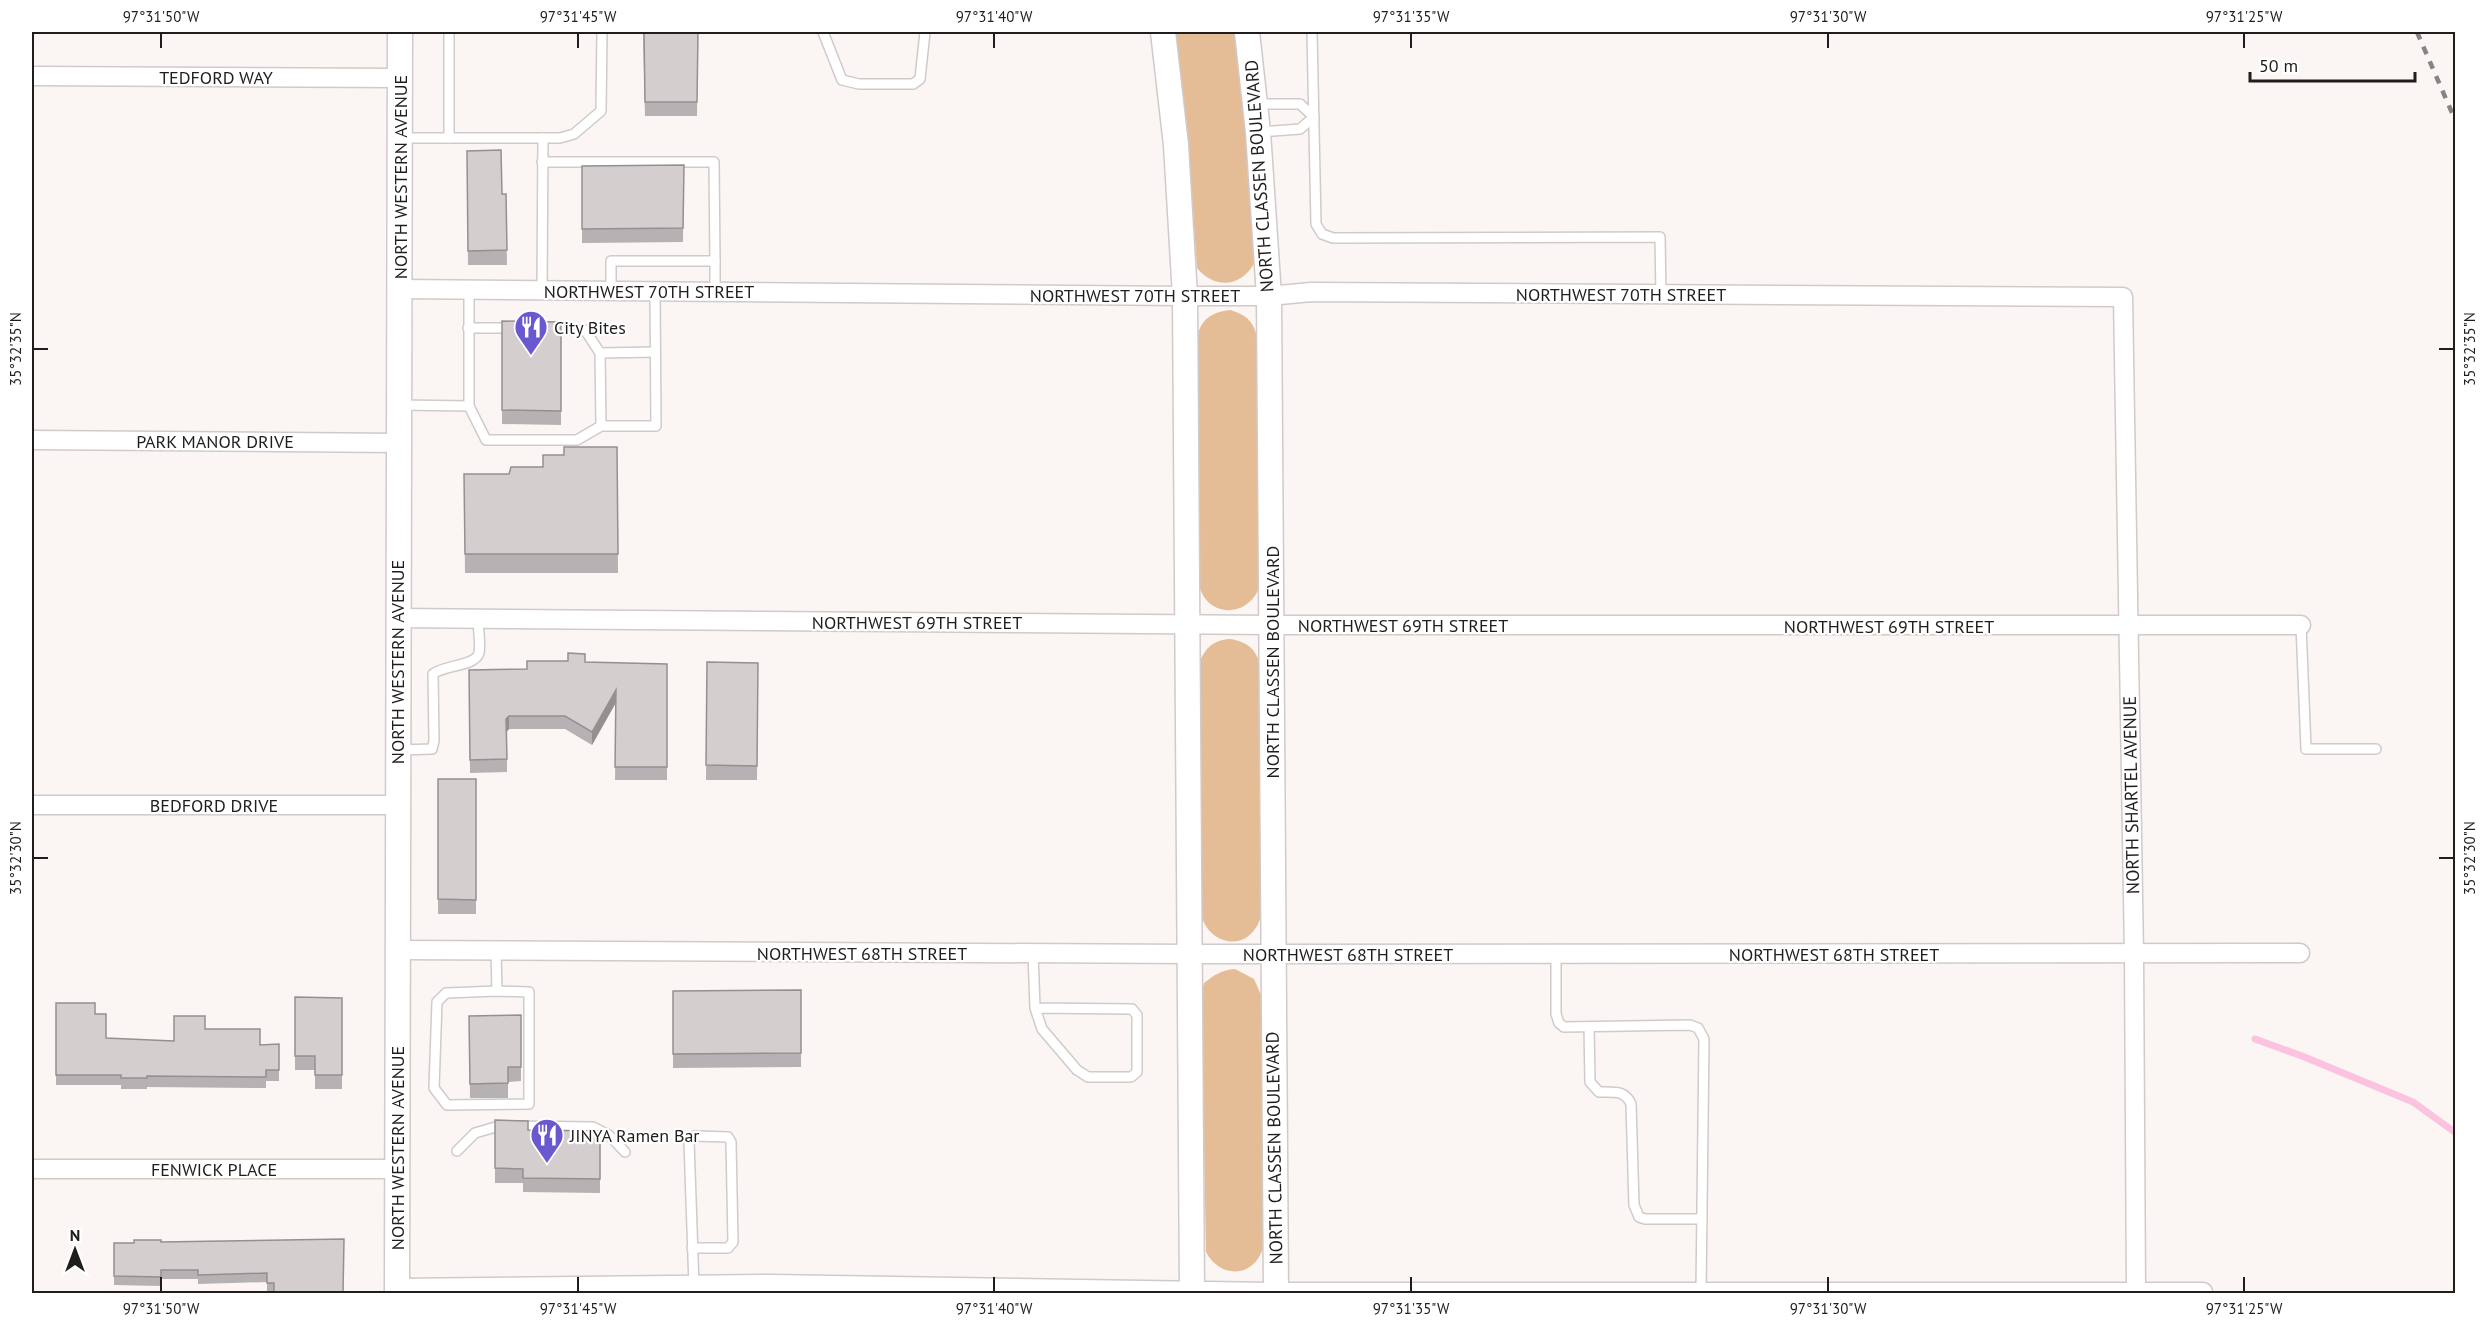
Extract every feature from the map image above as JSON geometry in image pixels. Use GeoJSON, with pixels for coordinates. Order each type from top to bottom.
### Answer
{"type":"FeatureCollection","features":[{"type":"Feature","properties":{"kind":"street","name":"NORTH WESTERN AVENUE"},"geometry":{"type":"LineString","coordinates":[[397,1291],[396,950],[400,32]]}},
{"type":"Feature","properties":{"kind":"street"},"geometry":{"type":"LineString","coordinates":[[1163,32],[1176,145],[1185,296],[1192,1292]]}},
{"type":"Feature","properties":{"kind":"street","name":"NORTH CLASSEN BOULEVARD"},"geometry":{"type":"LineString","coordinates":[[1247,32],[1258,132],[1269,296],[1276,1293]]}},
{"type":"Feature","properties":{"kind":"street","name":"TEDFORD WAY"},"geometry":{"type":"LineString","coordinates":[[32,76],[400,78]]}},
{"type":"Feature","properties":{"kind":"street","name":"NORTHWEST 70TH STREET"},"geometry":{"type":"LineString","coordinates":[[399,289],[1185,296],[1269,296],[1311,292],[2123,297]]}},
{"type":"Feature","properties":{"kind":"street","name":"NORTH SHARTEL AVENUE"},"geometry":{"type":"LineString","coordinates":[[2123,297],[2134,955],[2136,1293]]}},
{"type":"Feature","properties":{"kind":"street","name":"PARK MANOR DRIVE"},"geometry":{"type":"LineString","coordinates":[[32,440],[398,443]]}},
{"type":"Feature","properties":{"kind":"street","name":"NORTHWEST 69TH STREET"},"geometry":{"type":"LineString","coordinates":[[397,618],[1272,625],[2301,625]]}},
{"type":"Feature","properties":{"kind":"street","name":"BEDFORD DRIVE"},"geometry":{"type":"LineString","coordinates":[[32,805],[397,805]]}},
{"type":"Feature","properties":{"kind":"street","name":"NORTHWEST 68TH STREET"},"geometry":{"type":"LineString","coordinates":[[396,950],[1033,954],[2134,955],[2300,953]]}},
{"type":"Feature","properties":{"kind":"street","name":"FENWICK PLACE"},"geometry":{"type":"LineString","coordinates":[[32,1169],[397,1169]]}},
{"type":"Feature","properties":{"kind":"street"},"geometry":{"type":"LineString","coordinates":[[397,1291],[694,1286],[770,1289],[1276,1293],[2203,1292]]}},
{"type":"Feature","properties":{"kind":"lane"},"geometry":{"type":"LineString","coordinates":[[448,32],[449,138]]}},
{"type":"Feature","properties":{"kind":"lane"},"geometry":{"type":"LineString","coordinates":[[400,138],[543,138],[574,134],[601,111],[602,32]]}},
{"type":"Feature","properties":{"kind":"lane"},"geometry":{"type":"LineString","coordinates":[[823,32],[842,80],[859,84],[913,84],[920,79],[925,32]]}},
{"type":"Feature","properties":{"kind":"lane"},"geometry":{"type":"LineString","coordinates":[[1312,32],[1316,224],[1322,234],[1333,238],[1660,237],[1661,294]]}},
{"type":"Feature","properties":{"kind":"lane"},"geometry":{"type":"LineString","coordinates":[[1255,104],[1300,104],[1314,117]]}},
{"type":"Feature","properties":{"kind":"lane"},"geometry":{"type":"LineString","coordinates":[[1258,132],[1300,129],[1314,117]]}},
{"type":"Feature","properties":{"kind":"lane"},"geometry":{"type":"LineString","coordinates":[[542,290],[543,138]]}},
{"type":"Feature","properties":{"kind":"lane"},"geometry":{"type":"LineString","coordinates":[[542,162],[714,162],[716,291]]}},
{"type":"Feature","properties":{"kind":"lane"},"geometry":{"type":"LineString","coordinates":[[611,291],[611,261],[715,261]]}},
{"type":"Feature","properties":{"kind":"lane"},"geometry":{"type":"LineString","coordinates":[[469,289],[469,406],[486,440],[577,441],[602,426],[656,426],[655,292]]}},
{"type":"Feature","properties":{"kind":"lane"},"geometry":{"type":"LineString","coordinates":[[468,328],[527,329]]}},
{"type":"Feature","properties":{"kind":"lane"},"geometry":{"type":"LineString","coordinates":[[538,329],[585,330],[600,353],[602,426]]}},
{"type":"Feature","properties":{"kind":"lane"},"geometry":{"type":"LineString","coordinates":[[600,353],[655,352]]}},
{"type":"Feature","properties":{"kind":"lane"},"geometry":{"type":"LineString","coordinates":[[398,405],[469,406]]}},
{"type":"Feature","properties":{"kind":"lane"},"geometry":{"type":"LineString","coordinates":[[397,750],[432,749],[434,741],[433,674],[441,667],[468,663],[477,658],[479,652],[478,619]]}},
{"type":"Feature","properties":{"kind":"lane"},"geometry":{"type":"LineString","coordinates":[[2301,625],[2306,749],[2376,749]]}},
{"type":"Feature","properties":{"kind":"lane"},"geometry":{"type":"LineString","coordinates":[[496,951],[497,991]]}},
{"type":"Feature","properties":{"kind":"lane"},"geometry":{"type":"LineString","coordinates":[[1033,954],[1035,1008],[1042,1029],[1077,1070],[1088,1077],[1131,1077],[1137,1072],[1137,1015],[1132,1009],[1035,1008]]}},
{"type":"Feature","properties":{"kind":"lane"},"geometry":{"type":"LineString","coordinates":[[1556,954],[1556,1014],[1559,1023],[1572,1028],[1690,1025],[1702,1033],[1701,1292]]}},
{"type":"Feature","properties":{"kind":"lane"},"geometry":{"type":"LineString","coordinates":[[497,991],[529,992],[530,1104],[447,1105],[434,1088],[437,1002],[446,993],[497,991]]}},
{"type":"Feature","properties":{"kind":"lane"},"geometry":{"type":"LineString","coordinates":[[1589,1027],[1590,1082],[1599,1092],[1622,1093],[1628,1096],[1631,1104],[1636,1212],[1645,1219],[1702,1219]]}},
{"type":"Feature","properties":{"kind":"lane"},"geometry":{"type":"LineString","coordinates":[[457,1151],[475,1133],[499,1126],[593,1127],[609,1135],[625,1152]]}},
{"type":"Feature","properties":{"kind":"lane"},"geometry":{"type":"LineString","coordinates":[[692,1248],[728,1248],[733,1242],[731,1142],[728,1137],[695,1136],[689,1141],[692,1248],[694,1286]]}},
{"type":"Feature","properties":{"kind":"shaded area"},"geometry":{"type":"Polygon","coordinates":[[[1175,32],[1235,32],[1244,97],[1255,262],[1243,277],[1228,283],[1212,280],[1197,268],[1187,127],[1175,32]]]}},
{"type":"Feature","properties":{"kind":"shaded area"},"geometry":{"type":"Polygon","coordinates":[[[1230,310],[1249,320],[1257,338],[1260,585],[1255,596],[1247,604],[1229,610],[1219,609],[1210,604],[1199,585],[1197,337],[1204,321],[1213,315],[1230,310]]]}},
{"type":"Feature","properties":{"kind":"shaded area"},"geometry":{"type":"Polygon","coordinates":[[[1230,639],[1250,647],[1260,664],[1260,919],[1255,930],[1239,941],[1221,939],[1212,934],[1201,915],[1198,667],[1209,647],[1218,641],[1230,639]]]}},
{"type":"Feature","properties":{"kind":"shaded area"},"geometry":{"type":"Polygon","coordinates":[[[1235,969],[1254,979],[1261,995],[1263,1248],[1259,1258],[1245,1270],[1228,1271],[1212,1261],[1206,1252],[1201,995],[1204,983],[1215,975],[1235,969]]]}},
{"type":"Feature","properties":{"kind":"building"},"geometry":{"type":"Polygon","coordinates":[[[644,32],[698,32],[697,102],[645,102],[644,32]]]}},
{"type":"Feature","properties":{"kind":"building"},"geometry":{"type":"Polygon","coordinates":[[[501,150],[502,194],[506,194],[507,250],[468,251],[467,151],[501,150]]]}},
{"type":"Feature","properties":{"kind":"building"},"geometry":{"type":"Polygon","coordinates":[[[684,165],[683,228],[582,229],[582,166],[684,165]]]}},
{"type":"Feature","properties":{"kind":"building"},"geometry":{"type":"Polygon","coordinates":[[[502,321],[561,322],[561,411],[502,410],[502,321]]]}},
{"type":"Feature","properties":{"kind":"building"},"geometry":{"type":"Polygon","coordinates":[[[564,447],[617,447],[618,554],[465,554],[464,474],[509,474],[511,467],[543,467],[543,455],[564,455],[564,447]]]}},
{"type":"Feature","properties":{"kind":"building"},"geometry":{"type":"Polygon","coordinates":[[[568,653],[585,654],[585,662],[667,664],[667,767],[615,767],[616,690],[592,732],[565,716],[509,716],[506,719],[507,759],[470,760],[469,670],[527,669],[527,661],[568,661],[568,653]]]}},
{"type":"Feature","properties":{"kind":"building"},"geometry":{"type":"Polygon","coordinates":[[[707,662],[758,663],[757,766],[706,765],[707,662]]]}},
{"type":"Feature","properties":{"kind":"building"},"geometry":{"type":"Polygon","coordinates":[[[438,779],[476,779],[476,900],[438,899],[438,779]]]}},
{"type":"Feature","properties":{"kind":"building"},"geometry":{"type":"Polygon","coordinates":[[[801,990],[801,1053],[673,1054],[673,991],[801,990]]]}},
{"type":"Feature","properties":{"kind":"building"},"geometry":{"type":"Polygon","coordinates":[[[295,997],[342,998],[342,1075],[315,1075],[315,1056],[295,1056],[295,997]]]}},
{"type":"Feature","properties":{"kind":"building"},"geometry":{"type":"Polygon","coordinates":[[[56,1003],[95,1003],[95,1014],[106,1014],[106,1038],[174,1041],[174,1016],[205,1016],[205,1029],[260,1029],[260,1045],[279,1044],[279,1070],[266,1070],[266,1077],[147,1076],[147,1078],[121,1078],[121,1075],[56,1075],[56,1003]]]}},
{"type":"Feature","properties":{"kind":"building"},"geometry":{"type":"Polygon","coordinates":[[[521,1015],[521,1067],[508,1067],[508,1083],[470,1084],[469,1016],[521,1015]]]}},
{"type":"Feature","properties":{"kind":"building","name":"JINYA Ramen Bar"},"geometry":{"type":"Polygon","coordinates":[[[495,1120],[528,1121],[528,1130],[600,1131],[600,1179],[523,1178],[523,1169],[495,1168],[495,1120]]]}},
{"type":"Feature","properties":{"kind":"building"},"geometry":{"type":"Polygon","coordinates":[[[344,1239],[343,1293],[274,1293],[274,1283],[267,1283],[267,1273],[198,1275],[198,1270],[161,1270],[161,1277],[114,1276],[114,1243],[134,1243],[134,1240],[161,1240],[161,1242],[344,1239]]]}},
{"type":"Feature","properties":{"kind":"waterway"},"geometry":{"type":"LineString","coordinates":[[2255,1039],[2413,1102],[2456,1133]]}},
{"type":"Feature","properties":{"kind":"railway"},"geometry":{"type":"LineString","coordinates":[[2417,32],[2456,122]]}},
{"type":"Feature","properties":{"kind":"place","name":"City Bites"},"geometry":{"type":"Point","coordinates":[531,356]}},
{"type":"Feature","properties":{"kind":"place","name":"JINYA Ramen Bar"},"geometry":{"type":"Point","coordinates":[547,1164]}}]}
